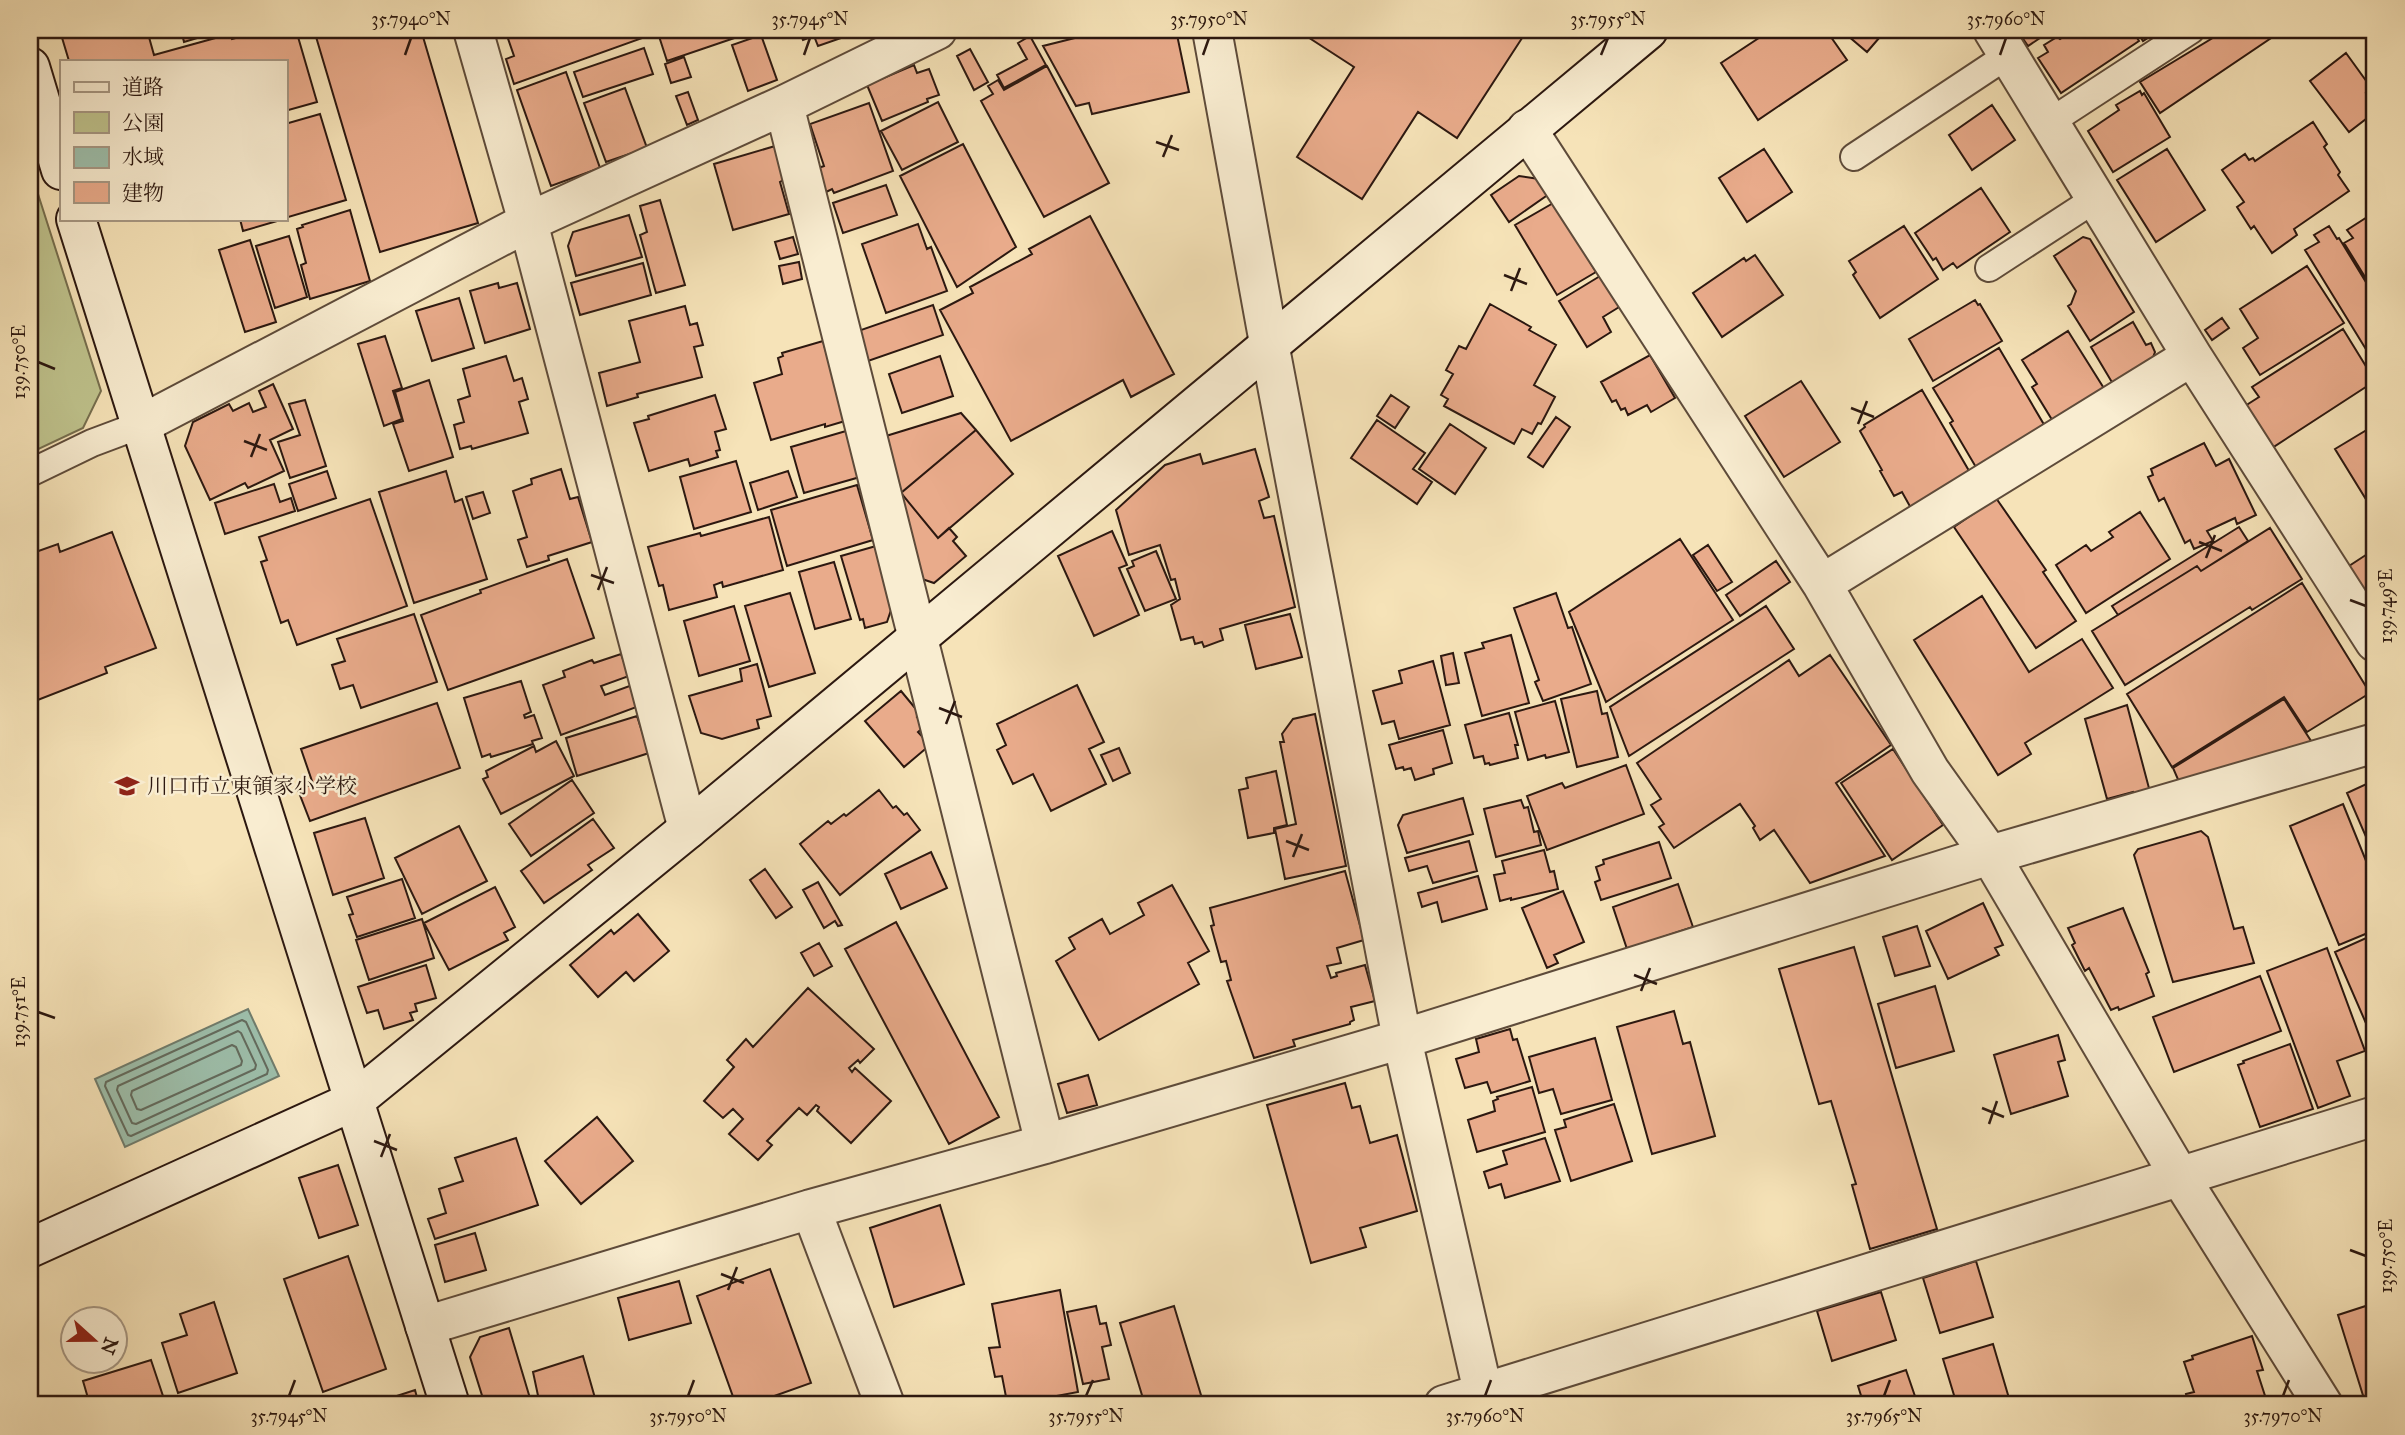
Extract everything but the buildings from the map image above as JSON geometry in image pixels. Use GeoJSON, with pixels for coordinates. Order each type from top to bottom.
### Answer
{"type":"FeatureCollection","features":[{"type":"Feature","properties":{"kind":"street"},"geometry":{"type":"LineString","coordinates":[[473,30],[528,222],[688,829]]}},
{"type":"Feature","properties":{"kind":"street"},"geometry":{"type":"LineString","coordinates":[[140,425],[528,222],[784,106],[937,30]]}},
{"type":"Feature","properties":{"kind":"street"},"geometry":{"type":"LineString","coordinates":[[1212,30],[1402,1039],[1485,1399]]}},
{"type":"Feature","properties":{"kind":"street"},"geometry":{"type":"LineString","coordinates":[[30,1248],[354,1101],[688,829],[1648,30]]}},
{"type":"Feature","properties":{"kind":"street"},"geometry":{"type":"LineString","coordinates":[[2000,43],[2192,356],[2375,642]]}},
{"type":"Feature","properties":{"kind":"street"},"geometry":{"type":"LineString","coordinates":[[30,67],[60,167]]}},
{"type":"Feature","properties":{"kind":"street"},"geometry":{"type":"LineString","coordinates":[[784,106],[1045,1144]]}},
{"type":"Feature","properties":{"kind":"street"},"geometry":{"type":"LineString","coordinates":[[1527,130],[1822,584],[1930,771],[1990,855],[2180,1177],[2323,1405]]}},
{"type":"Feature","properties":{"kind":"street"},"geometry":{"type":"LineString","coordinates":[[76,220],[450,1405]]}},
{"type":"Feature","properties":{"kind":"street"},"geometry":{"type":"LineString","coordinates":[[1822,584],[2192,356]]}},
{"type":"Feature","properties":{"kind":"street"},"geometry":{"type":"LineString","coordinates":[[425,1326],[811,1209],[1045,1144],[1402,1039],[1990,855],[2375,743]]}},
{"type":"Feature","properties":{"kind":"street"},"geometry":{"type":"LineString","coordinates":[[1444,1405],[1485,1399],[2375,1115]]}},
{"type":"Feature","properties":{"kind":"street"},"geometry":{"type":"LineString","coordinates":[[811,1209],[885,1405]]}},
{"type":"Feature","properties":{"kind":"lane"},"geometry":{"type":"LineString","coordinates":[[2050,122],[2191,30]]}},
{"type":"Feature","properties":{"kind":"lane"},"geometry":{"type":"LineString","coordinates":[[1854,157],[2000,43]]}},
{"type":"Feature","properties":{"kind":"lane"},"geometry":{"type":"LineString","coordinates":[[1989,268],[2095,198]]}},
{"type":"Feature","properties":{"kind":"lane"},"geometry":{"type":"LineString","coordinates":[[30,473],[92,443],[140,425]]}},
{"type":"Feature","properties":{"kind":"green space"},"geometry":{"type":"Polygon","coordinates":[[[30,169],[101,391],[83,428],[30,453],[30,169]]]}},
{"type":"Feature","properties":{"kind":"water"},"geometry":{"type":"Polygon","coordinates":[[[248,1009],[279,1076],[125,1147],[95,1079],[248,1009]]]}},
{"type":"Feature","properties":{"kind":"place","name":"川口市立東領家小学校"},"geometry":{"type":"Point","coordinates":[127,786]}}]}
